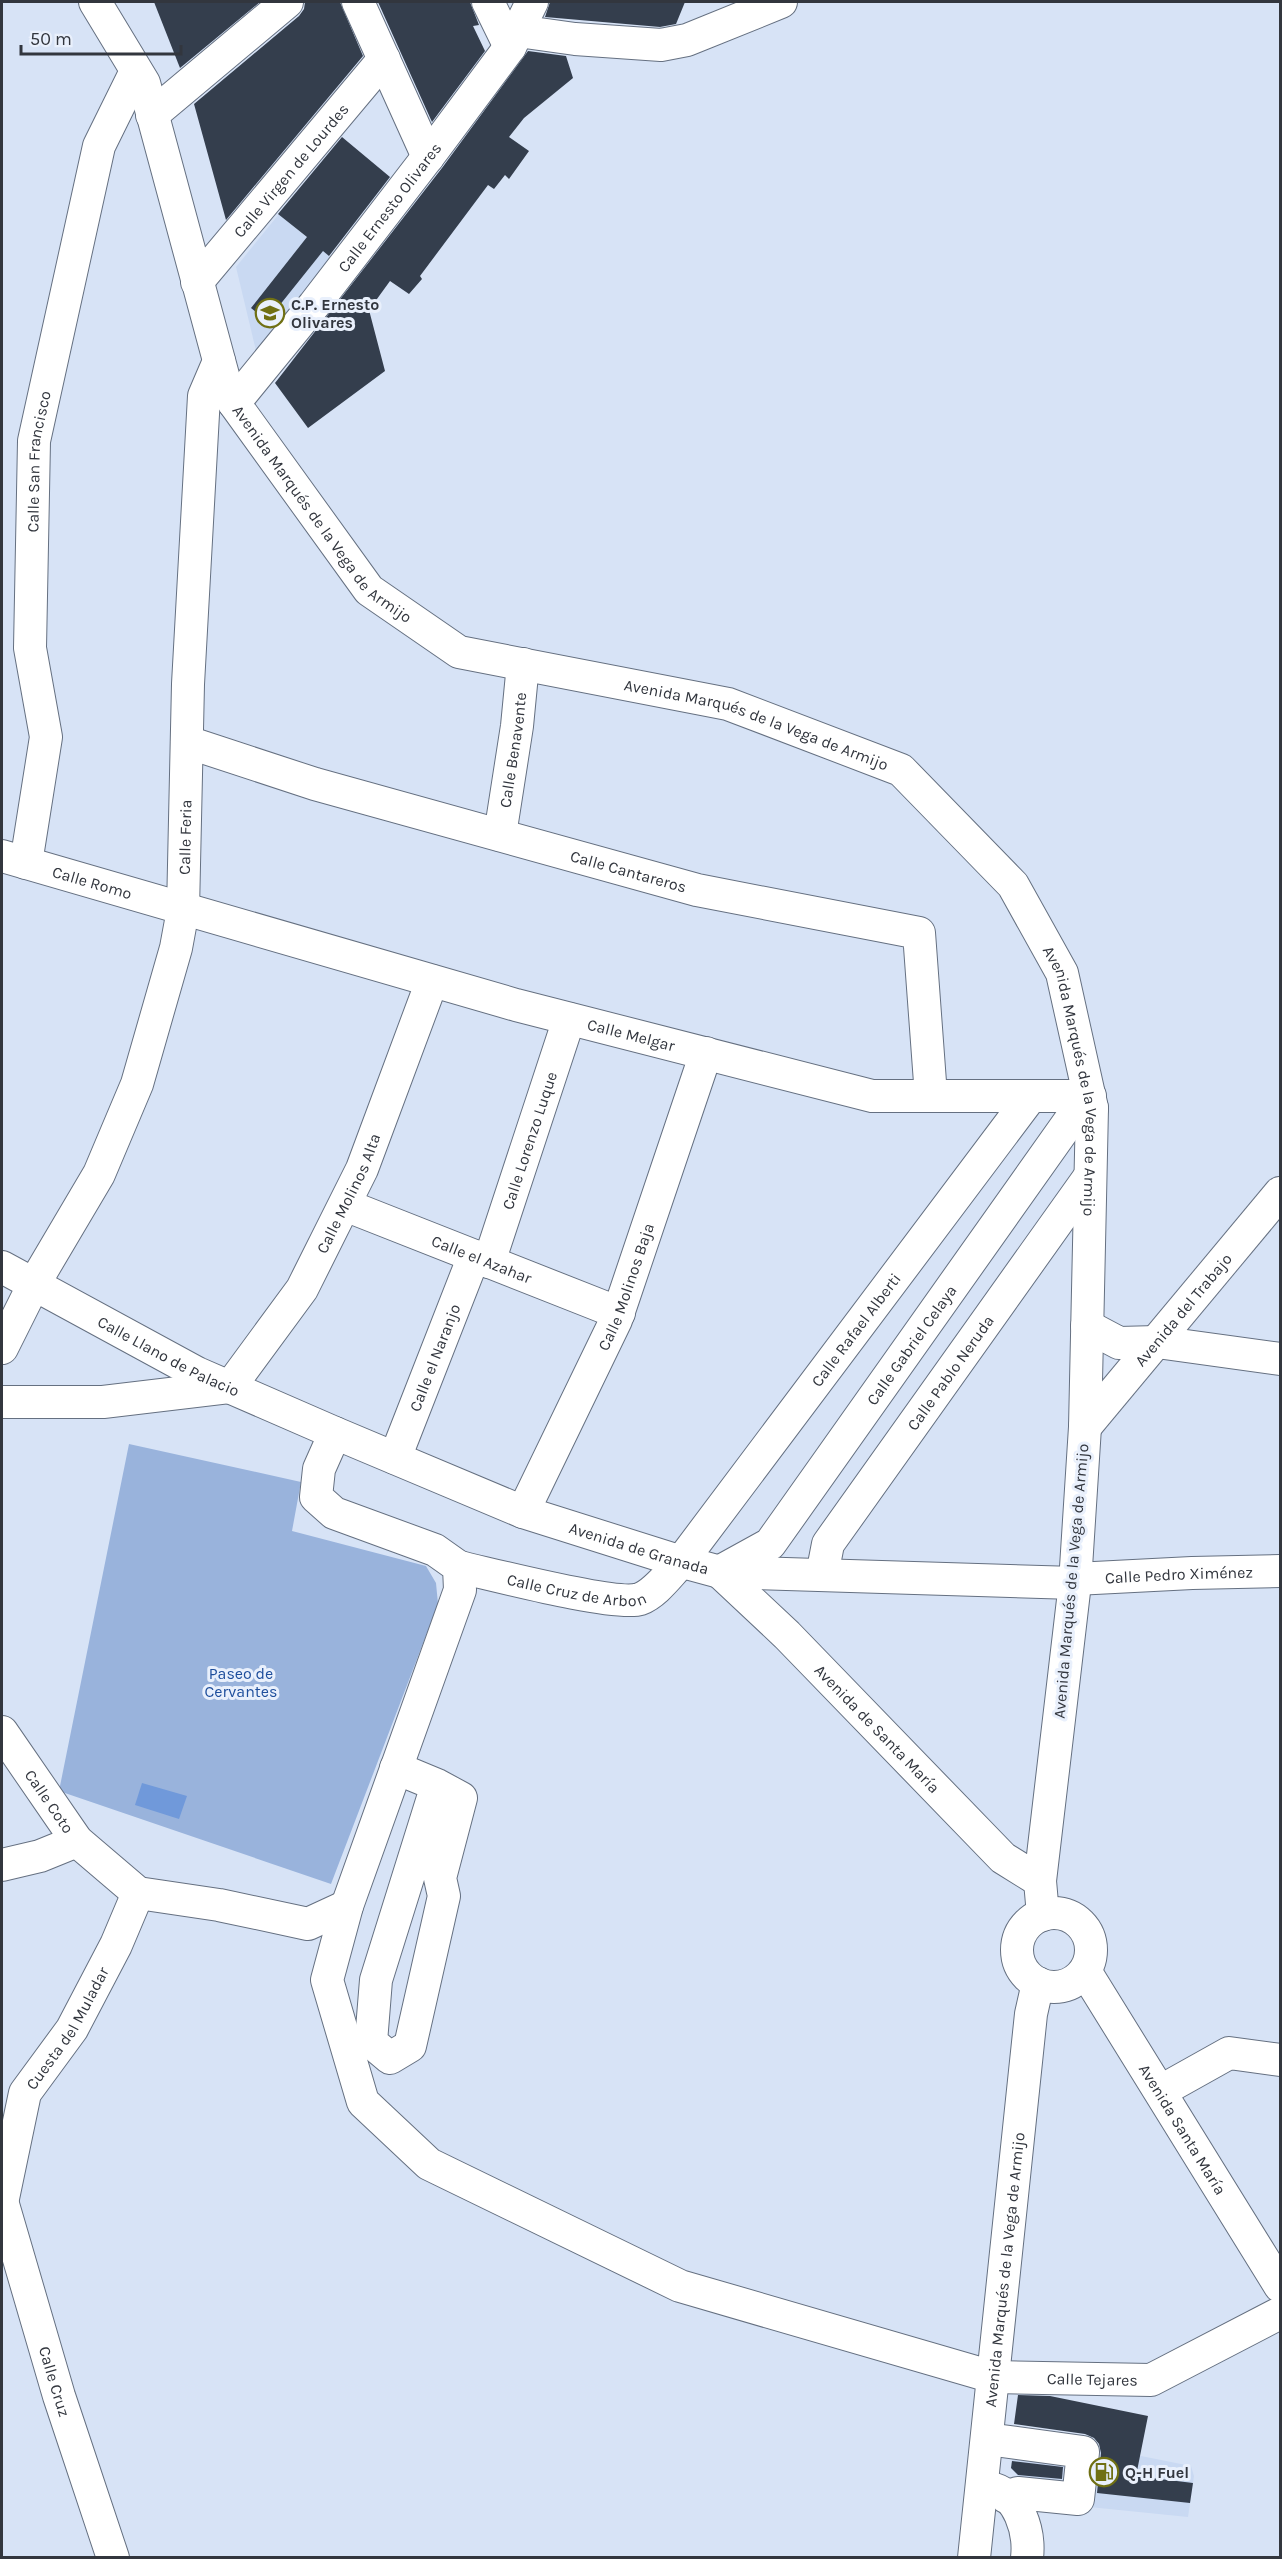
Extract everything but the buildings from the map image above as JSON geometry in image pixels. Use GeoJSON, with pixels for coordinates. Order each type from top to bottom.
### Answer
{"type":"FeatureCollection","features":[{"type":"Feature","properties":{"kind":"street","name":"Avenida Marqués de la Vega de Armijo"},"geometry":{"type":"LineString","coordinates":[[95,2],[131,80],[144,83],[224,379],[234,402],[369,590],[459,652],[728,704],[901,770],[1013,885],[1062,973],[1091,1102],[1085,1427],[1075,1581],[1040,1881],[1043,1915]]}},
{"type":"Feature","properties":{"kind":"street"},"geometry":{"type":"LineString","coordinates":[[152,115],[287,2]]}},
{"type":"Feature","properties":{"kind":"street"},"geometry":{"type":"LineString","coordinates":[[358,2],[428,158]]}},
{"type":"Feature","properties":{"kind":"street"},"geometry":{"type":"LineString","coordinates":[[488,2],[514,39],[575,39],[661,45],[687,40],[781,2]]}},
{"type":"Feature","properties":{"kind":"street","name":"Calle Ernesto Olivares"},"geometry":{"type":"LineString","coordinates":[[234,402],[314,305],[428,158],[514,39],[532,2]]}},
{"type":"Feature","properties":{"kind":"street","name":"Calle Virgen de Lourdes"},"geometry":{"type":"LineString","coordinates":[[197,282],[384,59]]}},
{"type":"Feature","properties":{"kind":"street"},"geometry":{"type":"LineString","coordinates":[[131,80],[204,396]]}},
{"type":"Feature","properties":{"kind":"street","name":"Calle San Francisco"},"geometry":{"type":"LineString","coordinates":[[14,860],[46,737],[30,648],[34,441],[99,146],[131,80]]}},
{"type":"Feature","properties":{"kind":"street","name":"Calle Feria"},"geometry":{"type":"LineString","coordinates":[[2,1348],[34,1284],[99,1174],[137,1084],[176,948],[183,910],[187,742],[204,396],[219,361]]}},
{"type":"Feature","properties":{"kind":"street","name":"Calle Benavente"},"geometry":{"type":"LineString","coordinates":[[500,835],[524,664]]}},
{"type":"Feature","properties":{"kind":"street","name":"Calle Cantareros"},"geometry":{"type":"LineString","coordinates":[[187,742],[315,784],[697,890],[919,933],[931,1096]]}},
{"type":"Feature","properties":{"kind":"street","name":"Calle Romo"},"geometry":{"type":"LineString","coordinates":[[14,860],[183,910]]}},
{"type":"Feature","properties":{"kind":"street","name":"Calle Melgar"},"geometry":{"type":"LineString","coordinates":[[183,910],[569,1019],[872,1096],[1031,1096],[1091,1102]]}},
{"type":"Feature","properties":{"kind":"street","name":"Calle Molinos Alta"},"geometry":{"type":"LineString","coordinates":[[230,1387],[302,1289],[363,1169],[432,981]]}},
{"type":"Feature","properties":{"kind":"street","name":"Calle Lorenzo Luque"},"geometry":{"type":"LineString","coordinates":[[481,1259],[569,1019]]}},
{"type":"Feature","properties":{"kind":"street","name":"Calle Molinos Baja"},"geometry":{"type":"LineString","coordinates":[[522,1512],[619,1313],[706,1053]]}},
{"type":"Feature","properties":{"kind":"street","name":"Calle Rafael Alberti"},"geometry":{"type":"LineString","coordinates":[[681,1562],[1031,1096]]}},
{"type":"Feature","properties":{"kind":"street","name":"Calle Gabriel Celaya"},"geometry":{"type":"LineString","coordinates":[[720,1572],[770,1544],[1071,1119],[1091,1102]]}},
{"type":"Feature","properties":{"kind":"street","name":"Calle Pablo Neruda"},"geometry":{"type":"LineString","coordinates":[[822,1575],[828,1544],[1090,1176]]}},
{"type":"Feature","properties":{"kind":"street","name":"Calle el Azahar"},"geometry":{"type":"LineString","coordinates":[[345,1205],[619,1313]]}},
{"type":"Feature","properties":{"kind":"street","name":"Avenida del Trabajo"},"geometry":{"type":"LineString","coordinates":[[1085,1427],[1275,1207]]}},
{"type":"Feature","properties":{"kind":"street","name":"Calle el Naranjo"},"geometry":{"type":"LineString","coordinates":[[395,1458],[481,1259]]}},
{"type":"Feature","properties":{"kind":"street","name":"Calle Llano de Palacio"},"geometry":{"type":"LineString","coordinates":[[2,1267],[197,1372],[230,1387]]}},
{"type":"Feature","properties":{"kind":"street"},"geometry":{"type":"LineString","coordinates":[[1087,1326],[1119,1342],[1157,1342],[1281,1359]]}},
{"type":"Feature","properties":{"kind":"street","name":"Calle Llano de Palacio"},"geometry":{"type":"LineString","coordinates":[[2,1402],[104,1402],[230,1387]]}},
{"type":"Feature","properties":{"kind":"street","name":"Avenida de Granada"},"geometry":{"type":"LineString","coordinates":[[230,1387],[522,1512],[720,1572],[1075,1581]]}},
{"type":"Feature","properties":{"kind":"street"},"geometry":{"type":"LineString","coordinates":[[2,1865],[40,1856],[77,1840],[138,1893],[219,1905],[308,1924],[347,1905],[460,1590],[459,1567],[435,1550],[334,1513],[316,1497],[319,1469],[335,1433]]}},
{"type":"Feature","properties":{"kind":"street","name":"Calle Cruz de Arbon"},"geometry":{"type":"LineString","coordinates":[[459,1567],[594,1596],[628,1601],[641,1599],[656,1588],[681,1562]]}},
{"type":"Feature","properties":{"kind":"street","name":"Calle Pedro Ximénez"},"geometry":{"type":"LineString","coordinates":[[1075,1581],[1192,1573],[1281,1571]]}},
{"type":"Feature","properties":{"kind":"street","name":"Avenida de Santa María"},"geometry":{"type":"LineString","coordinates":[[720,1572],[787,1635],[1003,1858],[1040,1881]]}},
{"type":"Feature","properties":{"kind":"street","name":"Calle Coto"},"geometry":{"type":"LineString","coordinates":[[2,1732],[77,1840]]}},
{"type":"Feature","properties":{"kind":"street"},"geometry":{"type":"LineString","coordinates":[[396,1768],[437,1785],[461,1798],[440,1878],[444,1896],[410,2046],[390,2058],[371,2042],[376,1980],[437,1785]]}},
{"type":"Feature","properties":{"kind":"street","name":"Cuesta del Muladar"},"geometry":{"type":"LineString","coordinates":[[2,2202],[25,2093],[72,2029],[116,1945],[138,1893]]}},
{"type":"Feature","properties":{"kind":"street","name":"Calle Tejares"},"geometry":{"type":"LineString","coordinates":[[347,1905],[327,1980],[363,2102],[429,2164],[680,2286],[993,2377],[1150,2380],[1281,2313]]}},
{"type":"Feature","properties":{"kind":"street"},"geometry":{"type":"LineString","coordinates":[[1049,1913],[1066,1915],[1081,1924],[1090,1938],[1091,1956],[1085,1971],[1072,1983],[1055,1987],[1038,1983],[1024,1972],[1018,1958],[1018,1942],[1024,1928],[1036,1917],[1049,1913]]}},
{"type":"Feature","properties":{"kind":"street","name":"Avenida Santa María"},"geometry":{"type":"LineString","coordinates":[[1085,1971],[1281,2286]]}},
{"type":"Feature","properties":{"kind":"street","name":"Avenida Marqués de la Vega de Armijo"},"geometry":{"type":"LineString","coordinates":[[974,2558],[994,2492],[987,2439],[1031,2014],[1038,1983]]}},
{"type":"Feature","properties":{"kind":"street"},"geometry":{"type":"LineString","coordinates":[[1161,2091],[1229,2053],[1281,2060]]}},
{"type":"Feature","properties":{"kind":"street","name":"Calle Cruz"},"geometry":{"type":"LineString","coordinates":[[2,2202],[59,2396],[113,2558]]}},
{"type":"Feature","properties":{"kind":"street"},"geometry":{"type":"LineString","coordinates":[[987,2439],[1083,2452],[1078,2499],[994,2492]]}},
{"type":"Feature","properties":{"kind":"street"},"geometry":{"type":"LineString","coordinates":[[994,2492],[1020,2511],[1028,2549],[1027,2558]]}},
{"type":"Feature","properties":{"kind":"shaded area","name":"C.P. Ernesto Olivares"},"geometry":{"type":"Polygon","coordinates":[[[279,214],[333,259],[258,359],[236,267],[279,214]]]}},
{"type":"Feature","properties":{"kind":"shaded area"},"geometry":{"type":"Polygon","coordinates":[[[142,1783],[187,1796],[179,1819],[135,1805],[142,1783]]]}},
{"type":"Feature","properties":{"kind":"shaded area","name":"Q-H Fuel"},"geometry":{"type":"Polygon","coordinates":[[[1016,2431],[1191,2466],[1194,2476],[1188,2517],[1040,2502],[1011,2468],[1016,2431]]]}},
{"type":"Feature","properties":{"kind":"green space","name":"Paseo de Cervantes"},"geometry":{"type":"Polygon","coordinates":[[[129,1444],[301,1482],[292,1531],[426,1566],[436,1583],[438,1604],[331,1884],[59,1791],[129,1444]]]}},
{"type":"Feature","properties":{"kind":"place","name":"C.P. Ernesto Olivares"},"geometry":{"type":"Point","coordinates":[270,313]}},
{"type":"Feature","properties":{"kind":"place","name":"Q-H Fuel"},"geometry":{"type":"Point","coordinates":[1104,2472]}}]}
